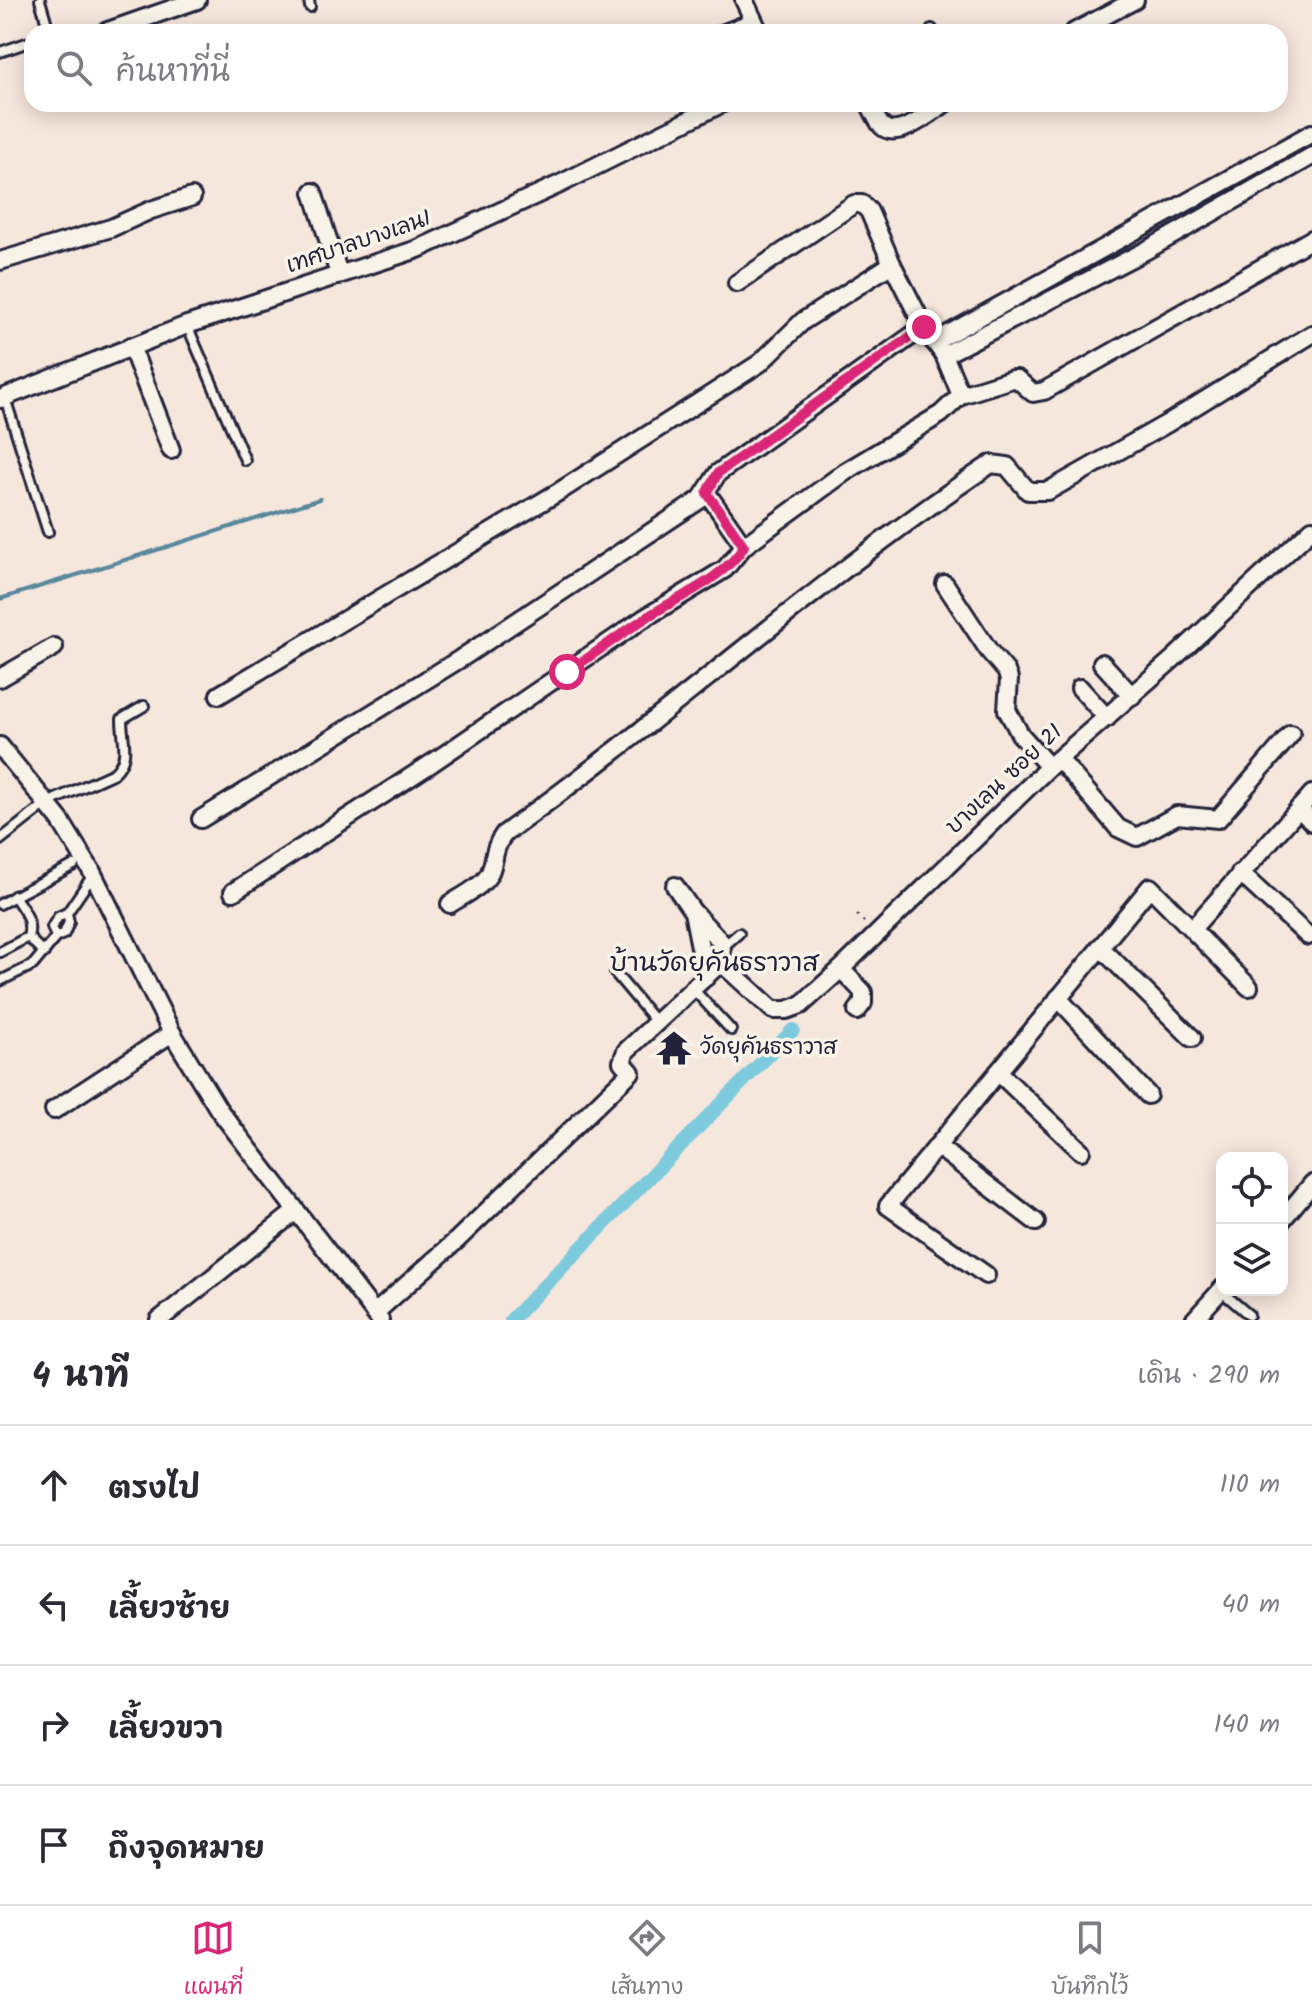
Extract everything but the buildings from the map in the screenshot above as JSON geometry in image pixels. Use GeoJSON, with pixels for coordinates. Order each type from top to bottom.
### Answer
{"type":"FeatureCollection","features":[{"type":"Feature","properties":{"kind":"street"},"geometry":{"type":"LineString","coordinates":[[128,24],[197,0]]}},
{"type":"Feature","properties":{"kind":"street"},"geometry":{"type":"LineString","coordinates":[[744,0],[756,24]]}},
{"type":"Feature","properties":{"kind":"street"},"geometry":{"type":"LineString","coordinates":[[1089,24],[1135,0]]}},
{"type":"Feature","properties":{"kind":"street","name":"เทศบาลบางเลน1"},"geometry":{"type":"LineString","coordinates":[[2,398],[187,325],[418,249],[560,184],[705,112]]}},
{"type":"Feature","properties":{"kind":"street"},"geometry":{"type":"LineString","coordinates":[[874,112],[882,127],[901,131],[931,112]]}},
{"type":"Feature","properties":{"kind":"street"},"geometry":{"type":"LineString","coordinates":[[939,348],[1047,280],[1312,133]]}},
{"type":"Feature","properties":{"kind":"street"},"geometry":{"type":"LineString","coordinates":[[939,348],[1056,299],[1312,156]]}},
{"type":"Feature","properties":{"kind":"street"},"geometry":{"type":"LineString","coordinates":[[1222,184],[1232,202]]}},
{"type":"Feature","properties":{"kind":"street"},"geometry":{"type":"LineString","coordinates":[[313,192],[339,274]]}},
{"type":"Feature","properties":{"kind":"street"},"geometry":{"type":"LineString","coordinates":[[0,261],[111,228],[139,214],[192,197]]}},
{"type":"Feature","properties":{"kind":"street"},"geometry":{"type":"LineString","coordinates":[[737,283],[854,204],[862,204],[869,211],[892,264],[924,327],[939,348],[961,395]]}},
{"type":"Feature","properties":{"kind":"street"},"geometry":{"type":"LineString","coordinates":[[1135,233],[1145,251]]}},
{"type":"Feature","properties":{"kind":"street"},"geometry":{"type":"LineString","coordinates":[[233,892],[432,763],[643,619],[725,569],[744,546],[845,472],[941,414],[961,395],[1012,379],[1017,379],[1033,393],[1044,391],[1312,239]]}},
{"type":"Feature","properties":{"kind":"street"},"geometry":{"type":"LineString","coordinates":[[219,695],[560,491],[760,363],[803,321],[892,264]]}},
{"type":"Feature","properties":{"kind":"street"},"geometry":{"type":"LineString","coordinates":[[1047,280],[1056,299]]}},
{"type":"Feature","properties":{"kind":"street"},"geometry":{"type":"LineString","coordinates":[[201,819],[460,659],[707,493],[718,473],[924,327]]}},
{"type":"Feature","properties":{"kind":"street"},"geometry":{"type":"LineString","coordinates":[[450,904],[489,874],[494,847],[504,834],[705,681],[884,539],[991,464],[1003,464],[1028,491],[1048,491],[1168,423],[1312,334]]}},
{"type":"Feature","properties":{"kind":"street"},"geometry":{"type":"LineString","coordinates":[[131,346],[171,450]]}},
{"type":"Feature","properties":{"kind":"street"},"geometry":{"type":"LineString","coordinates":[[707,493],[744,546]]}},
{"type":"Feature","properties":{"kind":"street","name":"บางเลน ซอย 21"},"geometry":{"type":"LineString","coordinates":[[724,966],[773,1010],[787,1010],[801,1005],[1054,763],[1132,696],[1312,529]]}},
{"type":"Feature","properties":{"kind":"street"},"geometry":{"type":"LineString","coordinates":[[945,584],[989,651],[1006,671],[1009,679],[1007,710],[1020,734],[1054,763],[1118,828],[1137,837],[1177,815],[1218,819],[1291,734]]}},
{"type":"Feature","properties":{"kind":"street"},"geometry":{"type":"LineString","coordinates":[[0,678],[54,647]]}},
{"type":"Feature","properties":{"kind":"street"},"geometry":{"type":"LineString","coordinates":[[1102,663],[1132,696]]}},
{"type":"Feature","properties":{"kind":"street"},"geometry":{"type":"LineString","coordinates":[[1080,688],[1107,718]]}},
{"type":"Feature","properties":{"kind":"street"},"geometry":{"type":"LineString","coordinates":[[0,746],[60,820],[75,856],[93,875],[172,1033],[219,1110],[378,1317],[631,1072],[622,1062],[622,1057],[706,977],[724,966],[723,947],[675,886]]}},
{"type":"Feature","properties":{"kind":"street"},"geometry":{"type":"LineString","coordinates":[[1192,929],[1312,794]]}},
{"type":"Feature","properties":{"kind":"street"},"geometry":{"type":"LineString","coordinates":[[1299,808],[1312,822]]}},
{"type":"Feature","properties":{"kind":"street"},"geometry":{"type":"LineString","coordinates":[[1240,873],[1308,936]]}},
{"type":"Feature","properties":{"kind":"street"},"geometry":{"type":"LineString","coordinates":[[986,1275],[888,1206],[1150,887],[1249,987]]}},
{"type":"Feature","properties":{"kind":"street"},"geometry":{"type":"LineString","coordinates":[[693,912],[706,977]]}},
{"type":"Feature","properties":{"kind":"street"},"geometry":{"type":"LineString","coordinates":[[1100,947],[1192,1038]]}},
{"type":"Feature","properties":{"kind":"street"},"geometry":{"type":"LineString","coordinates":[[841,969],[863,992],[863,1003],[857,1011]]}},
{"type":"Feature","properties":{"kind":"street"},"geometry":{"type":"LineString","coordinates":[[1058,998],[1148,1095]]}},
{"type":"Feature","properties":{"kind":"street"},"geometry":{"type":"LineString","coordinates":[[54,1110],[172,1033]]}},
{"type":"Feature","properties":{"kind":"street"},"geometry":{"type":"LineString","coordinates":[[998,1072],[1081,1151]]}},
{"type":"Feature","properties":{"kind":"street"},"geometry":{"type":"LineString","coordinates":[[937,1146],[1036,1222]]}},
{"type":"Feature","properties":{"kind":"street"},"geometry":{"type":"LineString","coordinates":[[1288,1213],[1312,1184]]}},
{"type":"Feature","properties":{"kind":"street"},"geometry":{"type":"LineString","coordinates":[[159,1320],[296,1211]]}},
{"type":"Feature","properties":{"kind":"street"},"geometry":{"type":"LineString","coordinates":[[1194,1320],[1216,1296]]}},
{"type":"Feature","properties":{"kind":"lane"},"geometry":{"type":"LineString","coordinates":[[40,0],[47,24]]}},
{"type":"Feature","properties":{"kind":"lane"},"geometry":{"type":"LineString","coordinates":[[0,52],[24,44]]}},
{"type":"Feature","properties":{"kind":"lane"},"geometry":{"type":"LineString","coordinates":[[187,325],[245,460]]}},
{"type":"Feature","properties":{"kind":"lane"},"geometry":{"type":"LineString","coordinates":[[2,398],[48,532]]}},
{"type":"Feature","properties":{"kind":"lane"},"geometry":{"type":"LineString","coordinates":[[0,840],[47,803],[114,773],[123,765],[126,753],[122,719],[144,706]]}},
{"type":"Feature","properties":{"kind":"lane"},"geometry":{"type":"LineString","coordinates":[[0,904],[75,856]]}},
{"type":"Feature","properties":{"kind":"lane"},"geometry":{"type":"LineString","coordinates":[[0,981],[33,965],[56,937],[64,934],[69,922],[67,913],[93,875]]}},
{"type":"Feature","properties":{"kind":"lane"},"geometry":{"type":"LineString","coordinates":[[0,952],[28,937],[27,914],[14,896]]}},
{"type":"Feature","properties":{"kind":"lane"},"geometry":{"type":"LineString","coordinates":[[723,947],[739,933]]}},
{"type":"Feature","properties":{"kind":"lane"},"geometry":{"type":"LineString","coordinates":[[28,937],[44,953]]}},
{"type":"Feature","properties":{"kind":"lane"},"geometry":{"type":"LineString","coordinates":[[615,973],[656,1023]]}},
{"type":"Feature","properties":{"kind":"lane"},"geometry":{"type":"LineString","coordinates":[[693,989],[731,1030]]}},
{"type":"Feature","properties":{"kind":"lane"},"geometry":{"type":"LineString","coordinates":[[1228,1296],[1249,1315]]}},
{"type":"Feature","properties":{"kind":"waterway"},"geometry":{"type":"LineString","coordinates":[[0,599],[320,499]]}},
{"type":"Feature","properties":{"kind":"waterway"},"geometry":{"type":"LineString","coordinates":[[511,1320],[793,1030]]}},
{"type":"Feature","properties":{"kind":"place","name":"วัดยุคันธราวาส"},"geometry":{"type":"Point","coordinates":[674,1048]}},
{"type":"Feature","properties":{"kind":"district","name":"บ้านวัดยุคันธราวาส"},"geometry":{"type":"Point","coordinates":[714,964]}},
{"type":"Feature","properties":{"kind":"route"},"geometry":{"type":"LineString","coordinates":[[567,672],[643,619],[725,569],[741,552],[744,546],[707,493],[718,473],[924,327]]}}]}
